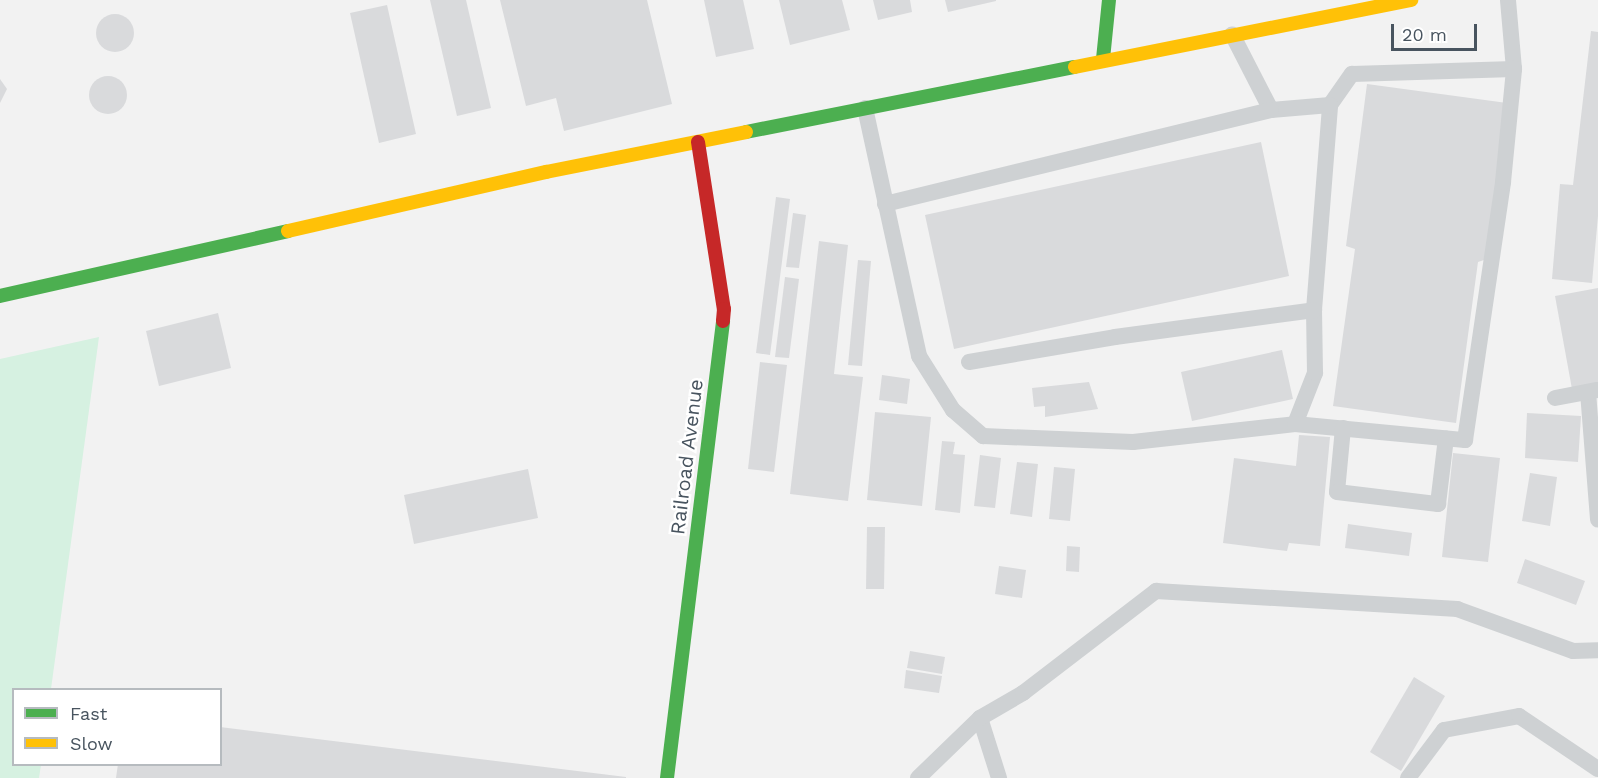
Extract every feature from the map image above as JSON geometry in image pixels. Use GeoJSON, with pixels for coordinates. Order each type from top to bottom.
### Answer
{"type":"FeatureCollection","features":[{"type":"Feature","properties":{"kind":"street"},"geometry":{"type":"LineString","coordinates":[[1103,59],[1109,0]]}},
{"type":"Feature","properties":{"kind":"street"},"geometry":{"type":"LineString","coordinates":[[0,296],[698,142],[1103,59],[1411,0]]}},
{"type":"Feature","properties":{"kind":"street","name":"Railroad Avenue"},"geometry":{"type":"LineString","coordinates":[[667,778],[724,309],[698,142]]}},
{"type":"Feature","properties":{"kind":"lane"},"geometry":{"type":"LineString","coordinates":[[865,108],[919,356],[953,410],[983,436],[1133,442],[1295,424],[1465,440],[1503,182],[1514,69],[1508,0]]}},
{"type":"Feature","properties":{"kind":"lane"},"geometry":{"type":"LineString","coordinates":[[1232,34],[1270,110]]}},
{"type":"Feature","properties":{"kind":"lane"},"geometry":{"type":"LineString","coordinates":[[1295,424],[1315,373],[1314,310],[1330,105],[1352,74],[1514,69]]}},
{"type":"Feature","properties":{"kind":"lane"},"geometry":{"type":"LineString","coordinates":[[885,204],[1270,110],[1330,105]]}},
{"type":"Feature","properties":{"kind":"lane"},"geometry":{"type":"LineString","coordinates":[[969,362],[1115,337],[1314,310]]}},
{"type":"Feature","properties":{"kind":"lane"},"geometry":{"type":"LineString","coordinates":[[1555,398],[1593,391],[1598,520]]}},
{"type":"Feature","properties":{"kind":"lane"},"geometry":{"type":"LineString","coordinates":[[1343,428],[1337,492],[1438,504],[1446,438]]}},
{"type":"Feature","properties":{"kind":"lane"},"geometry":{"type":"LineString","coordinates":[[918,778],[980,718],[1023,693],[1156,591],[1457,609],[1573,651],[1598,650]]}},
{"type":"Feature","properties":{"kind":"lane"},"geometry":{"type":"LineString","coordinates":[[1408,778],[1444,730],[1519,716],[1598,769]]}},
{"type":"Feature","properties":{"kind":"lane"},"geometry":{"type":"LineString","coordinates":[[980,718],[999,778]]}},
{"type":"Feature","properties":{"kind":"green space"},"geometry":{"type":"Polygon","coordinates":[[[99,337],[51,688],[12,688],[12,766],[41,766],[39,778],[0,778],[0,359],[99,337]]]}},
{"type":"Feature","properties":{"kind":"building"},"geometry":{"type":"Polygon","coordinates":[[[430,0],[466,0],[491,108],[457,116],[430,0]]]}},
{"type":"Feature","properties":{"kind":"building"},"geometry":{"type":"Polygon","coordinates":[[[500,0],[647,0],[672,104],[564,131],[556,98],[526,106],[500,0]]]}},
{"type":"Feature","properties":{"kind":"building"},"geometry":{"type":"Polygon","coordinates":[[[704,0],[743,0],[754,49],[716,57],[704,0]]]}},
{"type":"Feature","properties":{"kind":"building"},"geometry":{"type":"Polygon","coordinates":[[[779,0],[842,0],[850,30],[790,45],[779,0]]]}},
{"type":"Feature","properties":{"kind":"building"},"geometry":{"type":"Polygon","coordinates":[[[873,0],[910,0],[912,12],[878,20],[873,0]]]}},
{"type":"Feature","properties":{"kind":"building"},"geometry":{"type":"Polygon","coordinates":[[[945,0],[996,0],[996,1],[948,12],[945,0]]]}},
{"type":"Feature","properties":{"kind":"building"},"geometry":{"type":"Polygon","coordinates":[[[387,5],[416,134],[379,143],[350,13],[387,5]]]}},
{"type":"Feature","properties":{"kind":"building"},"geometry":{"type":"Polygon","coordinates":[[[115,14],[129,19],[134,33],[129,47],[115,52],[101,47],[96,33],[101,19],[115,14]]]}},
{"type":"Feature","properties":{"kind":"building"},"geometry":{"type":"Polygon","coordinates":[[[1591,31],[1598,32],[1598,216],[1592,283],[1552,279],[1560,184],[1573,185],[1591,31]]]}},
{"type":"Feature","properties":{"kind":"building"},"geometry":{"type":"Polygon","coordinates":[[[108,76],[115,77],[121,82],[126,88],[126,102],[121,108],[115,113],[108,114],[101,113],[95,108],[90,102],[89,95],[90,88],[95,82],[101,77],[108,76]]]}},
{"type":"Feature","properties":{"kind":"building"},"geometry":{"type":"Polygon","coordinates":[[[0,79],[7,89],[0,103],[0,79]]]}},
{"type":"Feature","properties":{"kind":"building"},"geometry":{"type":"Polygon","coordinates":[[[1367,84],[1507,103],[1487,259],[1478,262],[1456,423],[1333,406],[1355,249],[1346,246],[1367,84]]]}},
{"type":"Feature","properties":{"kind":"building"},"geometry":{"type":"Polygon","coordinates":[[[1261,142],[1289,276],[954,349],[925,215],[1261,142]]]}},
{"type":"Feature","properties":{"kind":"building"},"geometry":{"type":"Polygon","coordinates":[[[776,197],[790,199],[770,355],[756,353],[776,197]]]}},
{"type":"Feature","properties":{"kind":"building"},"geometry":{"type":"Polygon","coordinates":[[[793,213],[806,215],[799,268],[786,267],[793,213]]]}},
{"type":"Feature","properties":{"kind":"building"},"geometry":{"type":"Polygon","coordinates":[[[819,241],[848,245],[834,374],[863,377],[848,501],[790,494],[819,241]]]}},
{"type":"Feature","properties":{"kind":"building"},"geometry":{"type":"Polygon","coordinates":[[[858,260],[871,261],[862,366],[848,365],[858,260]]]}},
{"type":"Feature","properties":{"kind":"building"},"geometry":{"type":"Polygon","coordinates":[[[785,277],[799,279],[789,358],[775,357],[785,277]]]}},
{"type":"Feature","properties":{"kind":"building"},"geometry":{"type":"Polygon","coordinates":[[[1598,288],[1598,385],[1572,389],[1555,296],[1598,288]]]}},
{"type":"Feature","properties":{"kind":"building"},"geometry":{"type":"Polygon","coordinates":[[[218,313],[231,368],[159,386],[146,331],[218,313]]]}},
{"type":"Feature","properties":{"kind":"building"},"geometry":{"type":"Polygon","coordinates":[[[1282,350],[1293,399],[1192,421],[1181,372],[1282,350]]]}},
{"type":"Feature","properties":{"kind":"building"},"geometry":{"type":"Polygon","coordinates":[[[760,362],[787,365],[774,472],[748,469],[760,362]]]}},
{"type":"Feature","properties":{"kind":"building"},"geometry":{"type":"Polygon","coordinates":[[[882,375],[910,379],[907,404],[879,400],[882,375]]]}},
{"type":"Feature","properties":{"kind":"building"},"geometry":{"type":"Polygon","coordinates":[[[1089,382],[1098,409],[1045,417],[1045,406],[1034,407],[1032,388],[1089,382]]]}},
{"type":"Feature","properties":{"kind":"building"},"geometry":{"type":"Polygon","coordinates":[[[875,412],[931,417],[922,506],[867,500],[875,412]]]}},
{"type":"Feature","properties":{"kind":"building"},"geometry":{"type":"Polygon","coordinates":[[[1527,413],[1581,416],[1578,462],[1525,458],[1527,413]]]}},
{"type":"Feature","properties":{"kind":"building"},"geometry":{"type":"Polygon","coordinates":[[[1299,435],[1330,437],[1320,546],[1289,543],[1287,551],[1223,543],[1234,458],[1296,466],[1299,435]]]}},
{"type":"Feature","properties":{"kind":"building"},"geometry":{"type":"Polygon","coordinates":[[[942,441],[955,442],[953,454],[965,455],[960,513],[935,510],[942,441]]]}},
{"type":"Feature","properties":{"kind":"building"},"geometry":{"type":"Polygon","coordinates":[[[1453,453],[1500,458],[1488,562],[1442,557],[1453,453]]]}},
{"type":"Feature","properties":{"kind":"building"},"geometry":{"type":"Polygon","coordinates":[[[980,455],[1001,458],[995,508],[974,506],[980,455]]]}},
{"type":"Feature","properties":{"kind":"building"},"geometry":{"type":"Polygon","coordinates":[[[1017,462],[1038,464],[1032,517],[1010,514],[1017,462]]]}},
{"type":"Feature","properties":{"kind":"building"},"geometry":{"type":"Polygon","coordinates":[[[1054,467],[1075,469],[1070,521],[1049,519],[1054,467]]]}},
{"type":"Feature","properties":{"kind":"building"},"geometry":{"type":"Polygon","coordinates":[[[528,469],[538,518],[414,544],[404,495],[528,469]]]}},
{"type":"Feature","properties":{"kind":"building"},"geometry":{"type":"Polygon","coordinates":[[[1530,473],[1557,477],[1550,526],[1522,521],[1530,473]]]}},
{"type":"Feature","properties":{"kind":"building"},"geometry":{"type":"Polygon","coordinates":[[[1348,524],[1412,533],[1409,556],[1345,548],[1348,524]]]}},
{"type":"Feature","properties":{"kind":"building"},"geometry":{"type":"Polygon","coordinates":[[[867,527],[885,527],[884,589],[866,589],[867,527]]]}},
{"type":"Feature","properties":{"kind":"building"},"geometry":{"type":"Polygon","coordinates":[[[1067,546],[1080,547],[1079,572],[1066,571],[1067,546]]]}},
{"type":"Feature","properties":{"kind":"building"},"geometry":{"type":"Polygon","coordinates":[[[1525,559],[1585,581],[1576,605],[1517,583],[1525,559]]]}},
{"type":"Feature","properties":{"kind":"building"},"geometry":{"type":"Polygon","coordinates":[[[999,566],[1026,570],[1022,598],[995,594],[999,566]]]}},
{"type":"Feature","properties":{"kind":"building"},"geometry":{"type":"Polygon","coordinates":[[[910,651],[945,657],[942,674],[907,668],[910,651]]]}},
{"type":"Feature","properties":{"kind":"building"},"geometry":{"type":"Polygon","coordinates":[[[906,670],[942,676],[939,693],[904,688],[906,670]]]}},
{"type":"Feature","properties":{"kind":"building"},"geometry":{"type":"Polygon","coordinates":[[[1414,677],[1445,696],[1401,771],[1370,752],[1414,677]]]}},
{"type":"Feature","properties":{"kind":"building"},"geometry":{"type":"Polygon","coordinates":[[[222,727],[626,777],[626,778],[116,778],[118,766],[222,766],[222,727]]]}},
{"type":"Feature","properties":{"kind":"traffic: fast"},"geometry":{"type":"LineString","coordinates":[[1103,59],[1109,0]]}},
{"type":"Feature","properties":{"kind":"traffic: fast"},"geometry":{"type":"LineString","coordinates":[[746,132],[1075,67]]}},
{"type":"Feature","properties":{"kind":"traffic: fast"},"geometry":{"type":"LineString","coordinates":[[0,296],[288,231]]}},
{"type":"Feature","properties":{"kind":"traffic: fast"},"geometry":{"type":"LineString","coordinates":[[667,778],[723,321]]}},
{"type":"Feature","properties":{"kind":"traffic: slow"},"geometry":{"type":"LineString","coordinates":[[1075,67],[1411,0]]}},
{"type":"Feature","properties":{"kind":"traffic: slow"},"geometry":{"type":"LineString","coordinates":[[288,231],[546,172],[746,132]]}},
{"type":"Feature","properties":{"kind":"traffic: jam"},"geometry":{"type":"LineString","coordinates":[[698,142],[724,309],[723,321]]}}]}
